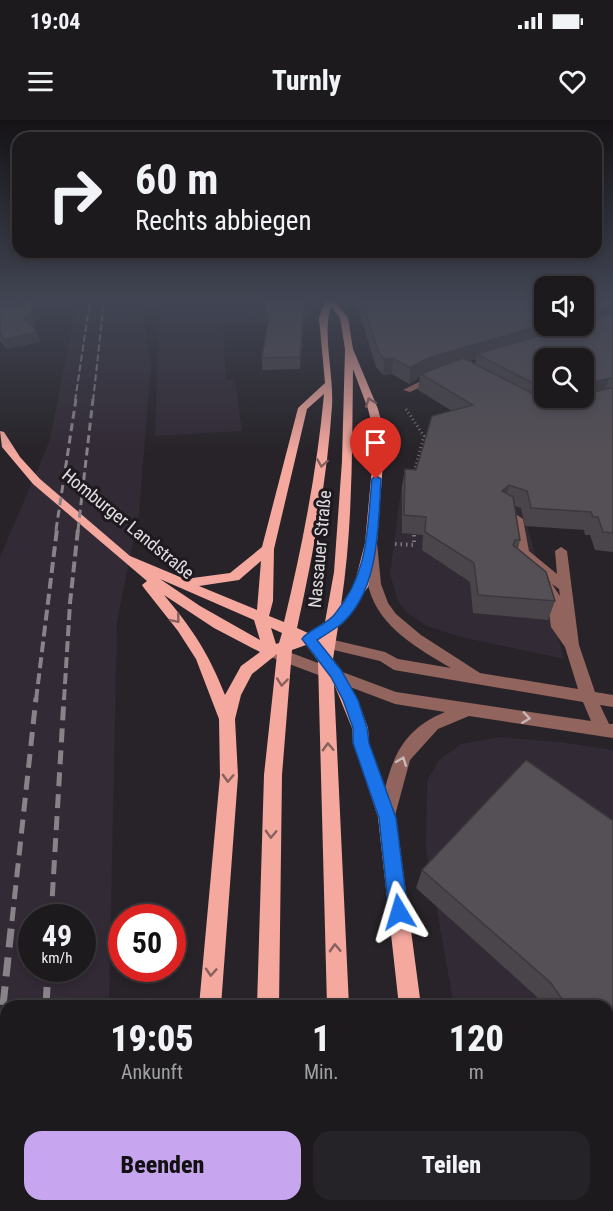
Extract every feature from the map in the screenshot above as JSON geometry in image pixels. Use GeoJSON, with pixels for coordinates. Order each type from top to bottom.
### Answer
{"type":"FeatureCollection","features":[{"type":"Feature","properties":{"kind":"main road","name":"Nassauer Straße"},"geometry":{"type":"LineString","coordinates":[[268,1000],[273,775],[285,650],[305,563],[324,449],[329,384],[326,352]]}},
{"type":"Feature","properties":{"kind":"main road","name":"Nassauer Straße"},"geometry":{"type":"LineString","coordinates":[[338,1000],[326,662],[340,572],[347,461],[349,352]]}},
{"type":"Feature","properties":{"kind":"main road"},"geometry":{"type":"LineString","coordinates":[[226,719],[233,695],[246,670],[271,651],[309,639],[338,620],[361,587],[371,543],[380,436],[373,408],[350,352]]}},
{"type":"Feature","properties":{"kind":"main road"},"geometry":{"type":"LineString","coordinates":[[271,651],[261,620],[266,601],[268,549],[303,408],[329,384]]}},
{"type":"Feature","properties":{"kind":"main road","name":"Homburger Landstraße"},"geometry":{"type":"LineString","coordinates":[[0,434],[7,449],[49,494],[161,588],[240,638],[271,651]]}},
{"type":"Feature","properties":{"kind":"main road"},"geometry":{"type":"LineString","coordinates":[[186,583],[234,577],[268,549]]}},
{"type":"Feature","properties":{"kind":"main road"},"geometry":{"type":"LineString","coordinates":[[125,558],[183,627],[203,658],[226,719],[229,776],[210,1000]]}},
{"type":"Feature","properties":{"kind":"main road","name":"Homburger Landstraße"},"geometry":{"type":"LineString","coordinates":[[125,558],[186,583],[261,620],[309,639]]}},
{"type":"Feature","properties":{"kind":"main road"},"geometry":{"type":"LineString","coordinates":[[309,639],[336,674],[350,700],[360,728],[361,743],[387,818],[409,1000]]}},
{"type":"Feature","properties":{"kind":"street"},"geometry":{"type":"LineString","coordinates":[[407,390],[429,378],[451,372]]}},
{"type":"Feature","properties":{"kind":"street"},"geometry":{"type":"LineString","coordinates":[[505,508],[515,511],[523,552],[564,586]]}},
{"type":"Feature","properties":{"kind":"street"},"geometry":{"type":"LineString","coordinates":[[371,543],[376,590],[387,613],[408,632],[481,679]]}},
{"type":"Feature","properties":{"kind":"street"},"geometry":{"type":"LineString","coordinates":[[561,550],[572,645],[588,695],[608,730]]}},
{"type":"Feature","properties":{"kind":"street"},"geometry":{"type":"LineString","coordinates":[[516,563],[546,585],[554,598],[558,627],[572,645]]}},
{"type":"Feature","properties":{"kind":"street"},"geometry":{"type":"LineString","coordinates":[[309,639],[385,657],[394,664],[613,701]]}},
{"type":"Feature","properties":{"kind":"street"},"geometry":{"type":"LineString","coordinates":[[271,651],[395,698],[608,730]]}},
{"type":"Feature","properties":{"kind":"street"},"geometry":{"type":"LineString","coordinates":[[387,818],[402,757],[432,724],[468,710]]}},
{"type":"Feature","properties":{"kind":"path"},"geometry":{"type":"LineString","coordinates":[[407,390],[401,403],[424,436],[414,473]]}},
{"type":"Feature","properties":{"kind":"path"},"geometry":{"type":"LineString","coordinates":[[390,544],[414,545],[414,534]]}},
{"type":"Feature","properties":{"kind":"shaded area"},"geometry":{"type":"Polygon","coordinates":[[[67,352],[149,352],[151,365],[139,513],[117,622],[111,904],[108,904],[109,1000],[0,1000],[0,557],[50,440],[67,352]]]}},
{"type":"Feature","properties":{"kind":"shaded area"},"geometry":{"type":"Polygon","coordinates":[[[158,352],[225,352],[226,380],[235,380],[242,431],[155,436],[158,352]]]}},
{"type":"Feature","properties":{"kind":"shaded area"},"geometry":{"type":"Polygon","coordinates":[[[402,481],[517,488],[564,659],[461,637],[427,626],[407,613],[398,601],[390,574],[402,481]]]}},
{"type":"Feature","properties":{"kind":"shaded area"},"geometry":{"type":"Polygon","coordinates":[[[500,737],[560,742],[613,750],[613,1000],[453,1000],[426,849],[427,781],[439,760],[461,744],[500,737]]]}},
{"type":"Feature","properties":{"kind":"building"},"geometry":{"type":"Polygon","coordinates":[[[263,352],[300,352],[300,357],[262,358],[263,352]]]}},
{"type":"Feature","properties":{"kind":"building"},"geometry":{"type":"Polygon","coordinates":[[[379,352],[449,352],[428,358],[410,368],[393,358],[384,359],[379,352]]]}},
{"type":"Feature","properties":{"kind":"building"},"geometry":{"type":"Polygon","coordinates":[[[484,352],[534,352],[534,384],[477,354],[484,352]]]}},
{"type":"Feature","properties":{"kind":"building"},"geometry":{"type":"Polygon","coordinates":[[[594,352],[613,352],[613,379],[594,382],[594,352]]]}},
{"type":"Feature","properties":{"kind":"building"},"geometry":{"type":"Polygon","coordinates":[[[463,358],[534,394],[534,408],[594,408],[594,392],[613,389],[613,533],[603,532],[598,517],[593,517],[591,512],[531,508],[527,491],[509,485],[502,491],[513,497],[520,540],[515,540],[513,545],[546,572],[555,601],[478,595],[474,563],[425,532],[426,517],[404,515],[405,469],[416,470],[432,416],[473,405],[421,374],[463,358]]]}},
{"type":"Feature","properties":{"kind":"building"},"geometry":{"type":"Polygon","coordinates":[[[526,760],[613,819],[613,1000],[563,1000],[550,982],[422,870],[526,760]]]}},
{"type":"Feature","properties":{"kind":"railway"},"geometry":{"type":"LineString","coordinates":[[75,401],[82,352]]}},
{"type":"Feature","properties":{"kind":"railway"},"geometry":{"type":"LineString","coordinates":[[93,401],[98,352]]}},
{"type":"Feature","properties":{"kind":"railway"},"geometry":{"type":"LineString","coordinates":[[56,530],[76,399]]}},
{"type":"Feature","properties":{"kind":"railway"},"geometry":{"type":"LineString","coordinates":[[78,530],[93,399]]}},
{"type":"Feature","properties":{"kind":"railway"},"geometry":{"type":"LineString","coordinates":[[36,700],[57,529]]}},
{"type":"Feature","properties":{"kind":"railway"},"geometry":{"type":"LineString","coordinates":[[64,700],[70,603],[78,529]]}},
{"type":"Feature","properties":{"kind":"railway"},"geometry":{"type":"LineString","coordinates":[[12,921],[36,698]]}},
{"type":"Feature","properties":{"kind":"railway"},"geometry":{"type":"LineString","coordinates":[[52,904],[64,698]]}},
{"type":"Feature","properties":{"kind":"railway"},"geometry":{"type":"LineString","coordinates":[[4,1000],[12,920]]}},
{"type":"Feature","properties":{"kind":"railway"},"geometry":{"type":"LineString","coordinates":[[46,1000],[47,982]]}},
{"type":"Feature","properties":{"kind":"route"},"geometry":{"type":"LineString","coordinates":[[376,479],[371,543],[361,587],[338,620],[309,639],[336,674],[350,700],[360,728],[361,743],[387,818],[399,912]]}}]}
